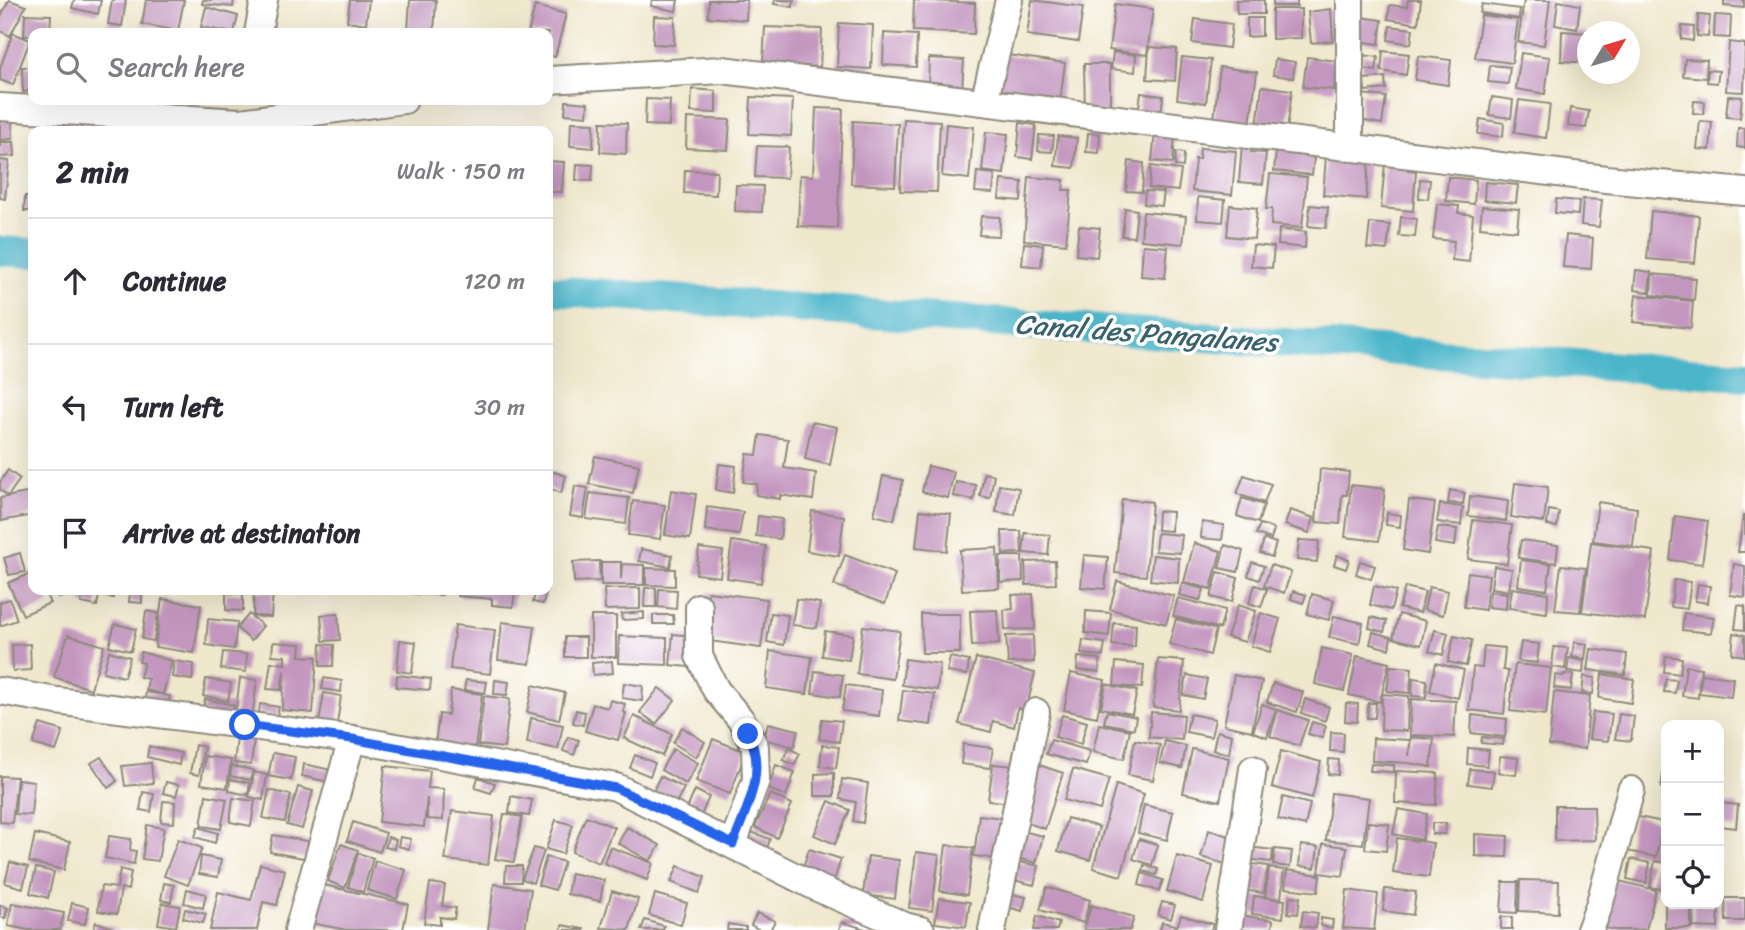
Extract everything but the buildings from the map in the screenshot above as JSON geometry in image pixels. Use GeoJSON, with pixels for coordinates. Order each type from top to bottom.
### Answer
{"type":"FeatureCollection","features":[{"type":"Feature","properties":{"kind":"street"},"geometry":{"type":"LineString","coordinates":[[259,28],[264,0]]}},
{"type":"Feature","properties":{"kind":"street"},"geometry":{"type":"LineString","coordinates":[[984,102],[1009,0]]}},
{"type":"Feature","properties":{"kind":"street"},"geometry":{"type":"LineString","coordinates":[[1350,0],[1350,148]]}},
{"type":"Feature","properties":{"kind":"street"},"geometry":{"type":"LineString","coordinates":[[553,80],[722,70],[1606,180],[1745,192]]}},
{"type":"Feature","properties":{"kind":"street"},"geometry":{"type":"LineString","coordinates":[[0,107],[242,111],[330,105]]}},
{"type":"Feature","properties":{"kind":"street"},"geometry":{"type":"LineString","coordinates":[[699,607],[699,656],[716,690],[742,722],[755,747],[756,780],[733,844]]}},
{"type":"Feature","properties":{"kind":"street"},"geometry":{"type":"LineString","coordinates":[[0,691],[57,701],[352,739],[616,788],[820,889],[905,926],[921,930]]}},
{"type":"Feature","properties":{"kind":"street"},"geometry":{"type":"LineString","coordinates":[[992,930],[1036,712]]}},
{"type":"Feature","properties":{"kind":"street"},"geometry":{"type":"LineString","coordinates":[[298,930],[352,739]]}},
{"type":"Feature","properties":{"kind":"street"},"geometry":{"type":"LineString","coordinates":[[1228,930],[1254,769]]}},
{"type":"Feature","properties":{"kind":"street"},"geometry":{"type":"LineString","coordinates":[[1590,930],[1631,790]]}},
{"type":"Feature","properties":{"kind":"waterway","name":"Canal des Pangalanes"},"geometry":{"type":"LineString","coordinates":[[0,251],[28,253]]}},
{"type":"Feature","properties":{"kind":"waterway","name":"Canal des Pangalanes"},"geometry":{"type":"LineString","coordinates":[[553,290],[1745,376]]}},
{"type":"Feature","properties":{"kind":"route"},"geometry":{"type":"LineString","coordinates":[[245,725],[352,739],[616,788],[733,844],[756,780],[755,747],[748,734]]}}]}
